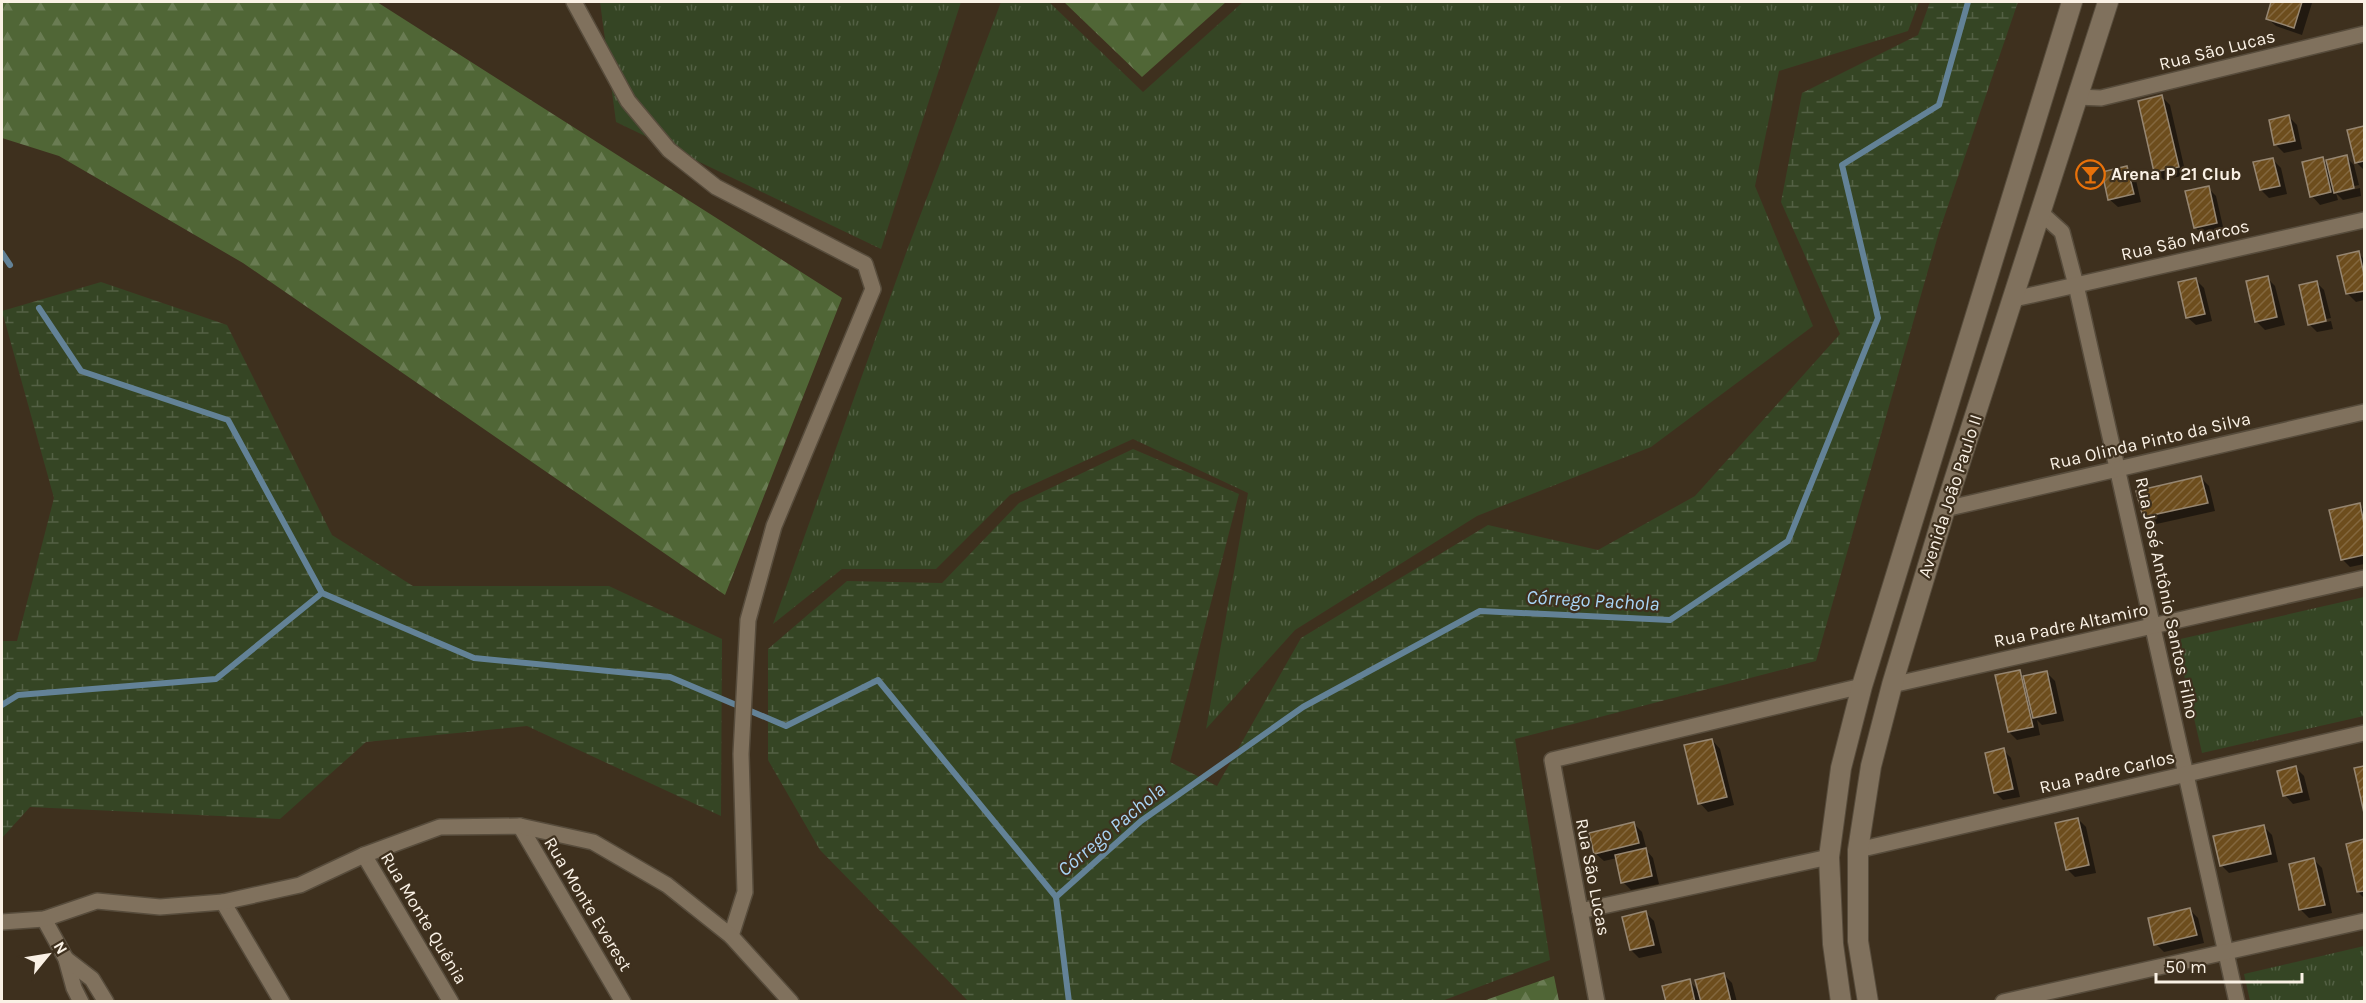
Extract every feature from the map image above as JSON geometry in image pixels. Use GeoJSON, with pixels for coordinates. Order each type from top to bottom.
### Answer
{"type":"FeatureCollection","features":[{"type":"Feature","properties":{"kind":"street"},"geometry":{"type":"LineString","coordinates":[[574,2],[628,101],[669,150],[716,187],[865,264],[873,289],[774,526],[748,620],[741,754],[745,892],[731,936]]}},
{"type":"Feature","properties":{"kind":"street","name":"Avenida João Paulo II"},"geometry":{"type":"LineString","coordinates":[[1841,1002],[1833,944],[1829,857],[1840,768],[1862,686],[2072,2]]}},
{"type":"Feature","properties":{"kind":"street","name":"Avenida João Paulo II"},"geometry":{"type":"LineString","coordinates":[[1868,1002],[1858,941],[1858,850],[1871,766],[1892,685],[1945,509],[2108,2]]}},
{"type":"Feature","properties":{"kind":"street","name":"Rua São Lucas"},"geometry":{"type":"LineString","coordinates":[[2077,97],[2101,99],[2364,34]]}},
{"type":"Feature","properties":{"kind":"street"},"geometry":{"type":"LineString","coordinates":[[2010,202],[2040,212]]}},
{"type":"Feature","properties":{"kind":"street","name":"Rua José Antônio Santos Filho"},"geometry":{"type":"LineString","coordinates":[[2040,212],[2062,232],[2076,285],[2237,1002]]}},
{"type":"Feature","properties":{"kind":"street","name":"Rua São Marcos"},"geometry":{"type":"LineString","coordinates":[[2013,299],[2364,220]]}},
{"type":"Feature","properties":{"kind":"street","name":"Rua Olinda Pinto da Silva"},"geometry":{"type":"LineString","coordinates":[[1945,509],[2364,412]]}},
{"type":"Feature","properties":{"kind":"street","name":"Rua Padre Altamiro"},"geometry":{"type":"LineString","coordinates":[[1892,685],[2364,579]]}},
{"type":"Feature","properties":{"kind":"street"},"geometry":{"type":"LineString","coordinates":[[1862,686],[1892,685]]}},
{"type":"Feature","properties":{"kind":"street","name":"Rua São Lucas"},"geometry":{"type":"LineString","coordinates":[[1597,1002],[1552,760],[1862,686]]}},
{"type":"Feature","properties":{"kind":"street","name":"Rua Padre Carlos"},"geometry":{"type":"LineString","coordinates":[[1858,850],[2364,733]]}},
{"type":"Feature","properties":{"kind":"street"},"geometry":{"type":"LineString","coordinates":[[2,922],[44,919],[97,901],[160,908],[223,902],[300,885],[364,855],[440,827],[520,826],[593,842],[667,885],[731,936],[791,1002]]}},
{"type":"Feature","properties":{"kind":"street","name":"Rua Monte Everest"},"geometry":{"type":"LineString","coordinates":[[520,826],[623,1002]]}},
{"type":"Feature","properties":{"kind":"street","name":"Rua Monte Quênia"},"geometry":{"type":"LineString","coordinates":[[364,855],[451,1002]]}},
{"type":"Feature","properties":{"kind":"street"},"geometry":{"type":"LineString","coordinates":[[1580,911],[1829,857]]}},
{"type":"Feature","properties":{"kind":"street"},"geometry":{"type":"LineString","coordinates":[[223,902],[282,1002]]}},
{"type":"Feature","properties":{"kind":"street"},"geometry":{"type":"LineString","coordinates":[[44,919],[66,959],[74,988],[81,1002]]}},
{"type":"Feature","properties":{"kind":"street"},"geometry":{"type":"LineString","coordinates":[[2003,1002],[2364,921]]}},
{"type":"Feature","properties":{"kind":"street"},"geometry":{"type":"LineString","coordinates":[[66,959],[92,979],[106,1002]]}},
{"type":"Feature","properties":{"kind":"green space"},"geometry":{"type":"Polygon","coordinates":[[[2,2],[377,2],[842,298],[725,595],[243,263],[59,156],[2,138],[2,2]]]}},
{"type":"Feature","properties":{"kind":"green space"},"geometry":{"type":"Polygon","coordinates":[[[600,2],[961,2],[881,249],[616,122],[600,2]]]}},
{"type":"Feature","properties":{"kind":"green space"},"geometry":{"type":"Polygon","coordinates":[[[1001,2],[1049,2],[1143,92],[1243,2],[1919,2],[1908,31],[1779,71],[1755,186],[1813,326],[1651,447],[1477,516],[1295,630],[1206,729],[1248,493],[1133,439],[1010,495],[936,569],[842,569],[773,624],[906,253],[1001,2]]]}},
{"type":"Feature","properties":{"kind":"green space"},"geometry":{"type":"Polygon","coordinates":[[[1064,2],[1226,2],[1142,77],[1064,2]]]}},
{"type":"Feature","properties":{"kind":"green space"},"geometry":{"type":"Polygon","coordinates":[[[1930,2],[2018,2],[1939,232],[1816,661],[1515,739],[1550,960],[1442,1001],[968,1001],[820,850],[768,760],[768,649],[847,581],[942,583],[1019,503],[1133,449],[1239,494],[1170,762],[1217,786],[1301,638],[1488,525],[1598,550],[1695,496],[1840,334],[1781,202],[1802,93],[1918,35],[1930,2]]]}},
{"type":"Feature","properties":{"kind":"green space"},"geometry":{"type":"Polygon","coordinates":[[[101,282],[227,325],[332,535],[413,586],[609,586],[722,639],[721,816],[527,726],[366,742],[280,819],[30,807],[2,838],[2,641],[17,641],[54,498],[2,311],[101,282]]]}},
{"type":"Feature","properties":{"kind":"green space"},"geometry":{"type":"Polygon","coordinates":[[[2364,597],[2364,716],[2202,753],[2176,640],[2364,597]]]}},
{"type":"Feature","properties":{"kind":"green space"},"geometry":{"type":"Polygon","coordinates":[[[2364,946],[2364,1001],[2250,1001],[2244,974],[2364,946]]]}},
{"type":"Feature","properties":{"kind":"green space"},"geometry":{"type":"Polygon","coordinates":[[[1554,976],[1559,1001],[1483,1001],[1554,976]]]}},
{"type":"Feature","properties":{"kind":"building"},"geometry":{"type":"Polygon","coordinates":[[[2271,2],[2302,2],[2294,28],[2266,19],[2271,2]]]}},
{"type":"Feature","properties":{"kind":"building"},"geometry":{"type":"Polygon","coordinates":[[[2162,95],[2179,167],[2154,172],[2138,101],[2162,95]]]}},
{"type":"Feature","properties":{"kind":"building"},"geometry":{"type":"Polygon","coordinates":[[[2289,115],[2295,141],[2274,145],[2269,120],[2289,115]]]}},
{"type":"Feature","properties":{"kind":"building"},"geometry":{"type":"Polygon","coordinates":[[[2364,126],[2364,161],[2355,163],[2347,130],[2364,126]]]}},
{"type":"Feature","properties":{"kind":"building"},"geometry":{"type":"Polygon","coordinates":[[[2347,155],[2354,188],[2334,193],[2326,160],[2347,155]]]}},
{"type":"Feature","properties":{"kind":"building"},"geometry":{"type":"Polygon","coordinates":[[[2323,157],[2331,192],[2310,197],[2302,162],[2323,157]]]}},
{"type":"Feature","properties":{"kind":"building"},"geometry":{"type":"Polygon","coordinates":[[[2273,158],[2280,186],[2260,190],[2253,162],[2273,158]]]}},
{"type":"Feature","properties":{"kind":"building"},"geometry":{"type":"Polygon","coordinates":[[[2127,166],[2134,194],[2108,200],[2102,172],[2127,166]]]}},
{"type":"Feature","properties":{"kind":"building"},"geometry":{"type":"Polygon","coordinates":[[[2209,186],[2217,223],[2194,228],[2185,191],[2209,186]]]}},
{"type":"Feature","properties":{"kind":"building"},"geometry":{"type":"Polygon","coordinates":[[[2359,251],[2364,275],[2364,291],[2346,294],[2337,256],[2359,251]]]}},
{"type":"Feature","properties":{"kind":"building"},"geometry":{"type":"Polygon","coordinates":[[[2268,276],[2277,317],[2255,322],[2246,281],[2268,276]]]}},
{"type":"Feature","properties":{"kind":"building"},"geometry":{"type":"Polygon","coordinates":[[[2196,278],[2205,314],[2186,318],[2178,282],[2196,278]]]}},
{"type":"Feature","properties":{"kind":"building"},"geometry":{"type":"Polygon","coordinates":[[[2317,281],[2326,321],[2308,325],[2299,285],[2317,281]]]}},
{"type":"Feature","properties":{"kind":"building"},"geometry":{"type":"Polygon","coordinates":[[[2201,476],[2208,503],[2143,517],[2136,491],[2201,476]]]}},
{"type":"Feature","properties":{"kind":"building"},"geometry":{"type":"Polygon","coordinates":[[[2360,503],[2364,524],[2364,555],[2341,560],[2329,510],[2360,503]]]}},
{"type":"Feature","properties":{"kind":"building"},"geometry":{"type":"Polygon","coordinates":[[[2020,670],[2033,727],[2008,732],[1995,675],[2020,670]]]}},
{"type":"Feature","properties":{"kind":"building"},"geometry":{"type":"Polygon","coordinates":[[[2047,671],[2056,713],[2033,718],[2023,676],[2047,671]]]}},
{"type":"Feature","properties":{"kind":"building"},"geometry":{"type":"Polygon","coordinates":[[[1712,739],[1727,797],[1698,804],[1684,745],[1712,739]]]}},
{"type":"Feature","properties":{"kind":"building"},"geometry":{"type":"Polygon","coordinates":[[[2004,748],[2013,789],[1994,793],[1985,753],[2004,748]]]}},
{"type":"Feature","properties":{"kind":"building"},"geometry":{"type":"Polygon","coordinates":[[[2296,766],[2302,792],[2283,796],[2277,771],[2296,766]]]}},
{"type":"Feature","properties":{"kind":"building"},"geometry":{"type":"Polygon","coordinates":[[[2364,766],[2364,813],[2354,768],[2364,766]]]}},
{"type":"Feature","properties":{"kind":"building"},"geometry":{"type":"Polygon","coordinates":[[[2078,818],[2089,865],[2066,870],[2055,823],[2078,818]]]}},
{"type":"Feature","properties":{"kind":"building"},"geometry":{"type":"Polygon","coordinates":[[[1634,822],[1639,843],[1594,854],[1589,833],[1634,822]]]}},
{"type":"Feature","properties":{"kind":"building"},"geometry":{"type":"Polygon","coordinates":[[[2264,825],[2271,854],[2220,866],[2213,836],[2264,825]]]}},
{"type":"Feature","properties":{"kind":"building"},"geometry":{"type":"Polygon","coordinates":[[[2364,839],[2364,891],[2357,892],[2346,844],[2364,839]]]}},
{"type":"Feature","properties":{"kind":"building"},"geometry":{"type":"Polygon","coordinates":[[[1646,848],[1652,876],[1621,883],[1615,855],[1646,848]]]}},
{"type":"Feature","properties":{"kind":"building"},"geometry":{"type":"Polygon","coordinates":[[[2314,858],[2325,905],[2299,910],[2289,864],[2314,858]]]}},
{"type":"Feature","properties":{"kind":"building"},"geometry":{"type":"Polygon","coordinates":[[[2190,908],[2197,935],[2154,945],[2148,918],[2190,908]]]}},
{"type":"Feature","properties":{"kind":"building"},"geometry":{"type":"Polygon","coordinates":[[[1646,911],[1654,945],[1630,950],[1622,917],[1646,911]]]}},
{"type":"Feature","properties":{"kind":"building"},"geometry":{"type":"Polygon","coordinates":[[[1724,973],[1731,1002],[1701,1002],[1695,980],[1724,973]]]}},
{"type":"Feature","properties":{"kind":"building"},"geometry":{"type":"Polygon","coordinates":[[[1690,979],[1695,1002],[1666,1002],[1662,986],[1690,979]]]}},
{"type":"Feature","properties":{"kind":"waterway","name":"Córrego Pachola"},"geometry":{"type":"LineString","coordinates":[[1056,897],[1141,821],[1303,707],[1480,611],[1670,620],[1788,541],[1878,318],[1842,165],[1939,105],[1968,2]]}},
{"type":"Feature","properties":{"kind":"waterway"},"geometry":{"type":"LineString","coordinates":[[2,253],[10,265]]}},
{"type":"Feature","properties":{"kind":"waterway"},"geometry":{"type":"LineString","coordinates":[[39,308],[81,371],[228,420],[322,593],[474,658],[670,677],[786,726],[878,680],[1056,897]]}},
{"type":"Feature","properties":{"kind":"waterway"},"geometry":{"type":"LineString","coordinates":[[2,705],[18,695],[216,679],[322,593]]}},
{"type":"Feature","properties":{"kind":"waterway","name":"Córrego Pachola"},"geometry":{"type":"LineString","coordinates":[[1056,897],[1069,1002]]}},
{"type":"Feature","properties":{"kind":"place","name":"Arena P 21 Club"},"geometry":{"type":"Point","coordinates":[2090,174]}}]}
